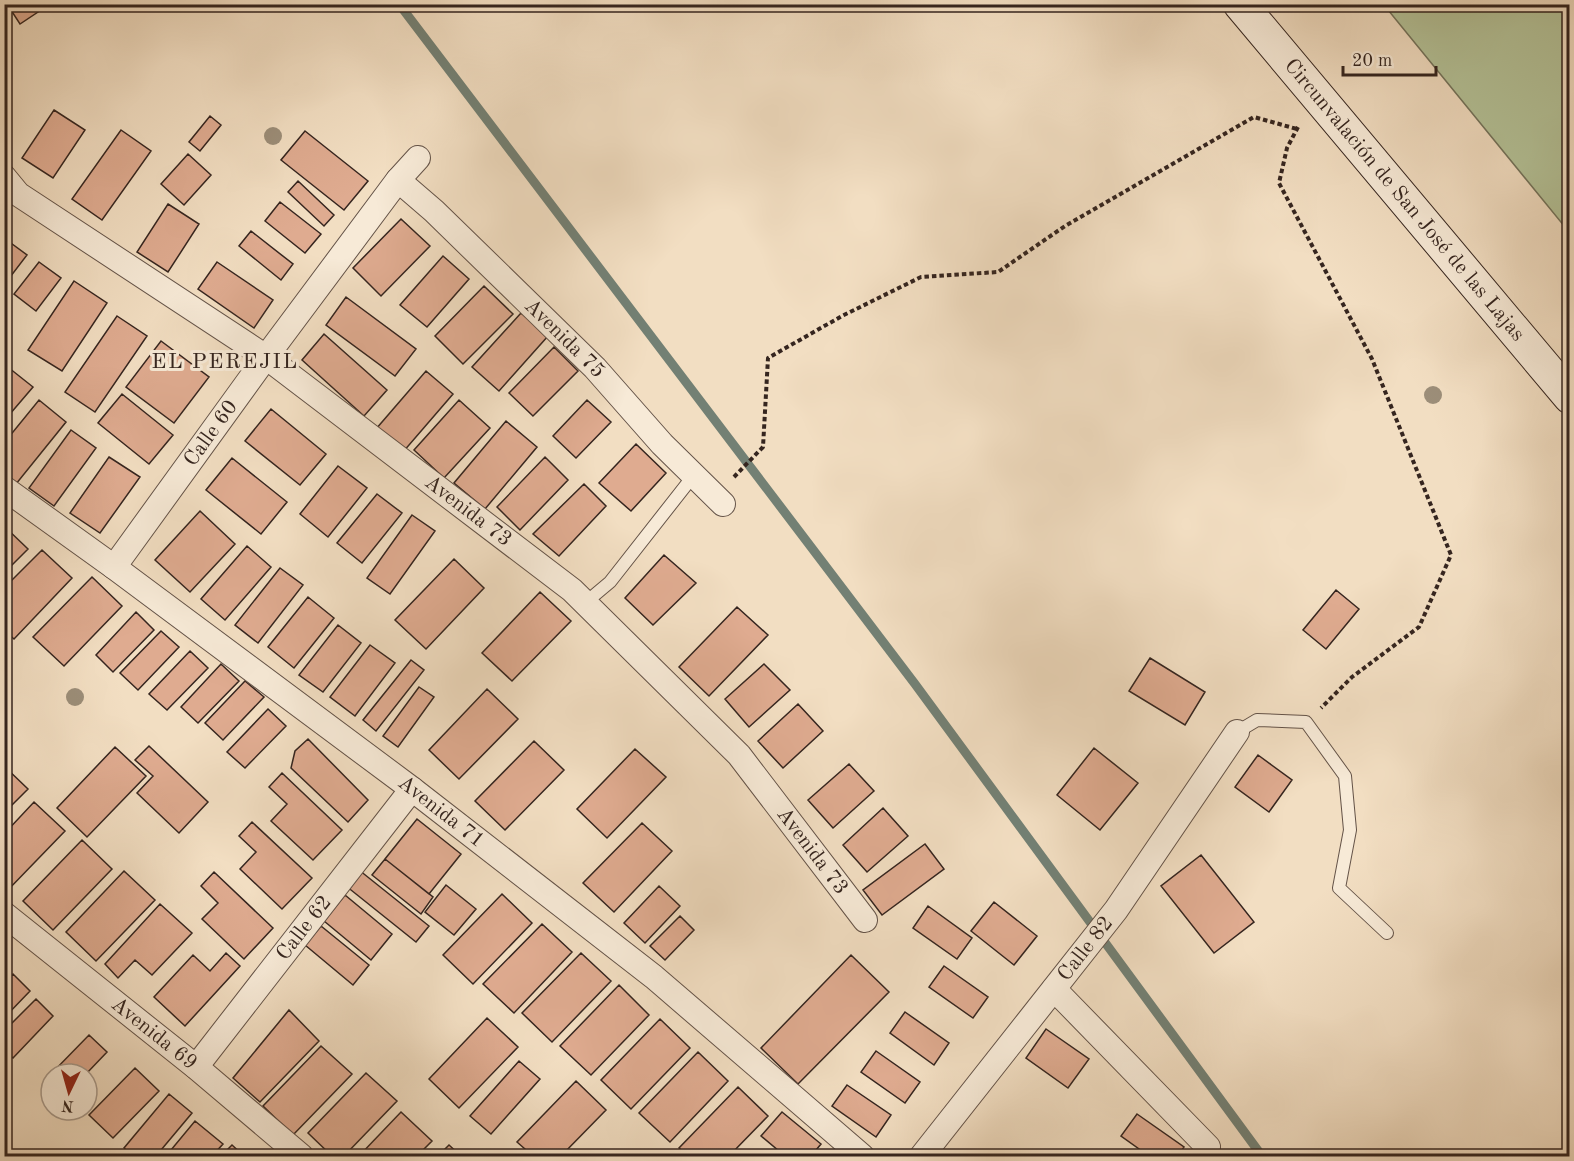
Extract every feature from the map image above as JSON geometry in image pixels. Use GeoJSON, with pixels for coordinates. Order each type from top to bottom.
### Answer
{"type":"FeatureCollection","features":[{"type":"Feature","properties":{"kind":"main road","name":"Circunvalación de San José de las Lajas"},"geometry":{"type":"LineString","coordinates":[[1240,4],[1569,397]]}},
{"type":"Feature","properties":{"kind":"street","name":"Calle 60"},"geometry":{"type":"LineString","coordinates":[[114,567],[266,357],[398,180],[418,158]]}},
{"type":"Feature","properties":{"kind":"street","name":"Avenida 73"},"geometry":{"type":"LineString","coordinates":[[4,177],[18,194],[266,357],[572,590],[739,755],[865,920]]}},
{"type":"Feature","properties":{"kind":"street","name":"Avenida 75"},"geometry":{"type":"LineString","coordinates":[[398,180],[595,368],[662,444],[723,504]]}},
{"type":"Feature","properties":{"kind":"street","name":"Avenida 71"},"geometry":{"type":"LineString","coordinates":[[4,489],[114,567],[412,789],[654,977],[862,1156]]}},
{"type":"Feature","properties":{"kind":"street","name":"Calle 82"},"geometry":{"type":"LineString","coordinates":[[922,1156],[1116,910],[1237,732]]}},
{"type":"Feature","properties":{"kind":"street","name":"Calle 62"},"geometry":{"type":"LineString","coordinates":[[196,1067],[412,789]]}},
{"type":"Feature","properties":{"kind":"street","name":"Avenida 69"},"geometry":{"type":"LineString","coordinates":[[4,914],[196,1067],[301,1156]]}},
{"type":"Feature","properties":{"kind":"street"},"geometry":{"type":"LineString","coordinates":[[1054,989],[1208,1147]]}},
{"type":"Feature","properties":{"kind":"lane"},"geometry":{"type":"LineString","coordinates":[[585,603],[610,582],[694,475]]}},
{"type":"Feature","properties":{"kind":"lane"},"geometry":{"type":"LineString","coordinates":[[1237,732],[1257,720],[1306,722],[1345,776],[1350,830],[1339,888],[1387,933]]}},
{"type":"Feature","properties":{"kind":"path"},"geometry":{"type":"LineString","coordinates":[[1306,722],[1352,677],[1419,627],[1451,555],[1372,359],[1279,183],[1287,148],[1315,94]]}},
{"type":"Feature","properties":{"kind":"path"},"geometry":{"type":"LineString","coordinates":[[694,475],[730,481],[764,447],[768,358],[842,316],[921,277],[999,272],[1065,226],[1254,117],[1297,129]]}},
{"type":"Feature","properties":{"kind":"green space"},"geometry":{"type":"Polygon","coordinates":[[[1384,5],[1569,5],[1569,232],[1384,5]]]}},
{"type":"Feature","properties":{"kind":"building"},"geometry":{"type":"Polygon","coordinates":[[[7,4],[50,4],[20,24],[7,4]]]}},
{"type":"Feature","properties":{"kind":"building"},"geometry":{"type":"Polygon","coordinates":[[[54,110],[85,130],[53,178],[22,158],[54,110]]]}},
{"type":"Feature","properties":{"kind":"building"},"geometry":{"type":"Polygon","coordinates":[[[210,116],[221,125],[200,151],[189,142],[210,116]]]}},
{"type":"Feature","properties":{"kind":"building"},"geometry":{"type":"Polygon","coordinates":[[[121,130],[151,151],[102,220],[72,199],[121,130]]]}},
{"type":"Feature","properties":{"kind":"building"},"geometry":{"type":"Polygon","coordinates":[[[305,131],[368,181],[344,210],[281,160],[305,131]]]}},
{"type":"Feature","properties":{"kind":"building"},"geometry":{"type":"Polygon","coordinates":[[[188,154],[211,175],[184,205],[161,184],[188,154]]]}},
{"type":"Feature","properties":{"kind":"building"},"geometry":{"type":"Polygon","coordinates":[[[298,181],[334,215],[324,226],[288,192],[298,181]]]}},
{"type":"Feature","properties":{"kind":"building"},"geometry":{"type":"Polygon","coordinates":[[[280,202],[321,234],[305,253],[265,221],[280,202]]]}},
{"type":"Feature","properties":{"kind":"building"},"geometry":{"type":"Polygon","coordinates":[[[168,204],[199,224],[168,272],[137,252],[168,204]]]}},
{"type":"Feature","properties":{"kind":"building"},"geometry":{"type":"Polygon","coordinates":[[[401,219],[430,246],[381,296],[353,268],[401,219]]]}},
{"type":"Feature","properties":{"kind":"building"},"geometry":{"type":"Polygon","coordinates":[[[251,231],[293,264],[281,280],[239,246],[251,231]]]}},
{"type":"Feature","properties":{"kind":"building"},"geometry":{"type":"Polygon","coordinates":[[[4,238],[27,255],[4,285],[4,238]]]}},
{"type":"Feature","properties":{"kind":"building"},"geometry":{"type":"Polygon","coordinates":[[[443,256],[469,279],[427,327],[400,305],[443,256]]]}},
{"type":"Feature","properties":{"kind":"building"},"geometry":{"type":"Polygon","coordinates":[[[39,262],[61,278],[36,311],[14,294],[39,262]]]}},
{"type":"Feature","properties":{"kind":"building"},"geometry":{"type":"Polygon","coordinates":[[[217,262],[273,300],[254,328],[198,289],[217,262]]]}},
{"type":"Feature","properties":{"kind":"building"},"geometry":{"type":"Polygon","coordinates":[[[74,281],[107,303],[62,371],[28,350],[74,281]]]}},
{"type":"Feature","properties":{"kind":"building"},"geometry":{"type":"Polygon","coordinates":[[[484,286],[513,314],[463,364],[435,336],[484,286]]]}},
{"type":"Feature","properties":{"kind":"building"},"geometry":{"type":"Polygon","coordinates":[[[346,297],[416,349],[395,376],[326,325],[346,297]]]}},
{"type":"Feature","properties":{"kind":"building"},"geometry":{"type":"Polygon","coordinates":[[[521,313],[548,336],[499,391],[472,367],[521,313]]]}},
{"type":"Feature","properties":{"kind":"building"},"geometry":{"type":"Polygon","coordinates":[[[117,316],[147,336],[95,412],[65,392],[117,316]]]}},
{"type":"Feature","properties":{"kind":"building"},"geometry":{"type":"Polygon","coordinates":[[[324,334],[387,390],[364,416],[302,360],[324,334]]]}},
{"type":"Feature","properties":{"kind":"building"},"geometry":{"type":"Polygon","coordinates":[[[161,341],[209,377],[174,423],[126,387],[161,341]]]}},
{"type":"Feature","properties":{"kind":"building"},"geometry":{"type":"Polygon","coordinates":[[[554,347],[578,371],[533,416],[509,393],[554,347]]]}},
{"type":"Feature","properties":{"kind":"building"},"geometry":{"type":"Polygon","coordinates":[[[4,364],[33,387],[4,421],[4,364]]]}},
{"type":"Feature","properties":{"kind":"building"},"geometry":{"type":"Polygon","coordinates":[[[426,371],[453,394],[403,452],[376,429],[426,371]]]}},
{"type":"Feature","properties":{"kind":"building"},"geometry":{"type":"Polygon","coordinates":[[[122,394],[173,435],[149,464],[98,423],[122,394]]]}},
{"type":"Feature","properties":{"kind":"building"},"geometry":{"type":"Polygon","coordinates":[[[39,400],[66,422],[16,484],[4,475],[4,443],[39,400]]]}},
{"type":"Feature","properties":{"kind":"building"},"geometry":{"type":"Polygon","coordinates":[[[459,400],[490,428],[444,478],[414,450],[459,400]]]}},
{"type":"Feature","properties":{"kind":"building"},"geometry":{"type":"Polygon","coordinates":[[[587,400],[611,422],[576,458],[553,436],[587,400]]]}},
{"type":"Feature","properties":{"kind":"building"},"geometry":{"type":"Polygon","coordinates":[[[271,409],[326,454],[300,485],[245,441],[271,409]]]}},
{"type":"Feature","properties":{"kind":"building"},"geometry":{"type":"Polygon","coordinates":[[[506,421],[537,447],[485,509],[454,483],[506,421]]]}},
{"type":"Feature","properties":{"kind":"building"},"geometry":{"type":"Polygon","coordinates":[[[71,430],[96,448],[54,506],[29,488],[71,430]]]}},
{"type":"Feature","properties":{"kind":"building"},"geometry":{"type":"Polygon","coordinates":[[[636,444],[666,473],[631,511],[599,483],[636,444]]]}},
{"type":"Feature","properties":{"kind":"building"},"geometry":{"type":"Polygon","coordinates":[[[109,457],[140,477],[100,533],[70,513],[109,457]]]}},
{"type":"Feature","properties":{"kind":"building"},"geometry":{"type":"Polygon","coordinates":[[[545,457],[568,480],[520,530],[497,507],[545,457]]]}},
{"type":"Feature","properties":{"kind":"building"},"geometry":{"type":"Polygon","coordinates":[[[232,458],[287,502],[261,534],[206,490],[232,458]]]}},
{"type":"Feature","properties":{"kind":"building"},"geometry":{"type":"Polygon","coordinates":[[[338,466],[367,488],[328,537],[300,514],[338,466]]]}},
{"type":"Feature","properties":{"kind":"building"},"geometry":{"type":"Polygon","coordinates":[[[584,484],[606,506],[559,556],[533,534],[584,484]]]}},
{"type":"Feature","properties":{"kind":"building"},"geometry":{"type":"Polygon","coordinates":[[[377,494],[402,513],[362,563],[337,543],[377,494]]]}},
{"type":"Feature","properties":{"kind":"building"},"geometry":{"type":"Polygon","coordinates":[[[200,511],[235,544],[190,592],[155,560],[200,511]]]}},
{"type":"Feature","properties":{"kind":"building"},"geometry":{"type":"Polygon","coordinates":[[[412,515],[435,531],[390,594],[367,578],[412,515]]]}},
{"type":"Feature","properties":{"kind":"building"},"geometry":{"type":"Polygon","coordinates":[[[4,526],[28,549],[4,573],[4,526]]]}},
{"type":"Feature","properties":{"kind":"building"},"geometry":{"type":"Polygon","coordinates":[[[247,546],[271,567],[225,620],[201,599],[247,546]]]}},
{"type":"Feature","properties":{"kind":"building"},"geometry":{"type":"Polygon","coordinates":[[[42,550],[72,578],[14,639],[4,630],[4,588],[42,550]]]}},
{"type":"Feature","properties":{"kind":"building"},"geometry":{"type":"Polygon","coordinates":[[[664,555],[696,583],[653,625],[625,598],[664,555]]]}},
{"type":"Feature","properties":{"kind":"building"},"geometry":{"type":"Polygon","coordinates":[[[454,559],[484,588],[426,649],[395,620],[454,559]]]}},
{"type":"Feature","properties":{"kind":"building"},"geometry":{"type":"Polygon","coordinates":[[[280,568],[303,585],[258,643],[235,625],[280,568]]]}},
{"type":"Feature","properties":{"kind":"building"},"geometry":{"type":"Polygon","coordinates":[[[92,577],[122,606],[64,666],[33,637],[92,577]]]}},
{"type":"Feature","properties":{"kind":"building"},"geometry":{"type":"Polygon","coordinates":[[[1336,590],[1359,609],[1326,649],[1303,630],[1336,590]]]}},
{"type":"Feature","properties":{"kind":"building"},"geometry":{"type":"Polygon","coordinates":[[[540,592],[571,621],[512,681],[482,653],[540,592]]]}},
{"type":"Feature","properties":{"kind":"building"},"geometry":{"type":"Polygon","coordinates":[[[308,597],[334,618],[294,668],[268,647],[308,597]]]}},
{"type":"Feature","properties":{"kind":"building"},"geometry":{"type":"Polygon","coordinates":[[[737,607],[768,635],[709,696],[679,667],[737,607]]]}},
{"type":"Feature","properties":{"kind":"building"},"geometry":{"type":"Polygon","coordinates":[[[136,612],[154,630],[113,672],[96,655],[136,612]]]}},
{"type":"Feature","properties":{"kind":"building"},"geometry":{"type":"Polygon","coordinates":[[[338,625],[361,643],[323,692],[299,675],[338,625]]]}},
{"type":"Feature","properties":{"kind":"building"},"geometry":{"type":"Polygon","coordinates":[[[161,631],[179,647],[138,690],[120,673],[161,631]]]}},
{"type":"Feature","properties":{"kind":"building"},"geometry":{"type":"Polygon","coordinates":[[[370,645],[395,663],[355,716],[330,697],[370,645]]]}},
{"type":"Feature","properties":{"kind":"building"},"geometry":{"type":"Polygon","coordinates":[[[190,651],[208,668],[167,710],[149,694],[190,651]]]}},
{"type":"Feature","properties":{"kind":"building"},"geometry":{"type":"Polygon","coordinates":[[[1150,658],[1205,692],[1185,725],[1129,691],[1150,658]]]}},
{"type":"Feature","properties":{"kind":"building"},"geometry":{"type":"Polygon","coordinates":[[[411,660],[424,670],[376,731],[363,720],[411,660]]]}},
{"type":"Feature","properties":{"kind":"building"},"geometry":{"type":"Polygon","coordinates":[[[221,664],[239,681],[198,723],[181,707],[221,664]]]}},
{"type":"Feature","properties":{"kind":"building"},"geometry":{"type":"Polygon","coordinates":[[[764,664],[790,690],[749,727],[725,699],[764,664]]]}},
{"type":"Feature","properties":{"kind":"building"},"geometry":{"type":"Polygon","coordinates":[[[245,681],[264,697],[223,740],[205,723],[245,681]]]}},
{"type":"Feature","properties":{"kind":"building"},"geometry":{"type":"Polygon","coordinates":[[[419,687],[434,697],[398,747],[383,736],[419,687]]]}},
{"type":"Feature","properties":{"kind":"building"},"geometry":{"type":"Polygon","coordinates":[[[487,689],[518,719],[459,779],[429,750],[487,689]]]}},
{"type":"Feature","properties":{"kind":"building"},"geometry":{"type":"Polygon","coordinates":[[[798,704],[823,731],[783,768],[758,741],[798,704]]]}},
{"type":"Feature","properties":{"kind":"building"},"geometry":{"type":"Polygon","coordinates":[[[268,709],[286,726],[245,768],[227,752],[268,709]]]}},
{"type":"Feature","properties":{"kind":"building"},"geometry":{"type":"Polygon","coordinates":[[[308,739],[368,800],[348,822],[291,768],[295,751],[308,739]]]}},
{"type":"Feature","properties":{"kind":"building"},"geometry":{"type":"Polygon","coordinates":[[[534,741],[564,770],[505,830],[475,801],[534,741]]]}},
{"type":"Feature","properties":{"kind":"building"},"geometry":{"type":"Polygon","coordinates":[[[149,746],[208,802],[179,833],[137,793],[153,776],[135,760],[149,746]]]}},
{"type":"Feature","properties":{"kind":"building"},"geometry":{"type":"Polygon","coordinates":[[[115,747],[146,776],[87,837],[57,808],[115,747]]]}},
{"type":"Feature","properties":{"kind":"building"},"geometry":{"type":"Polygon","coordinates":[[[1094,748],[1138,783],[1100,830],[1057,795],[1094,748]]]}},
{"type":"Feature","properties":{"kind":"building"},"geometry":{"type":"Polygon","coordinates":[[[635,749],[666,777],[607,838],[577,809],[635,749]]]}},
{"type":"Feature","properties":{"kind":"building"},"geometry":{"type":"Polygon","coordinates":[[[1258,755],[1292,780],[1269,812],[1235,787],[1258,755]]]}},
{"type":"Feature","properties":{"kind":"building"},"geometry":{"type":"Polygon","coordinates":[[[849,764],[874,791],[833,828],[808,800],[849,764]]]}},
{"type":"Feature","properties":{"kind":"building"},"geometry":{"type":"Polygon","coordinates":[[[4,766],[28,789],[4,813],[4,766]]]}},
{"type":"Feature","properties":{"kind":"building"},"geometry":{"type":"Polygon","coordinates":[[[282,773],[342,830],[313,860],[271,821],[287,804],[269,787],[282,773]]]}},
{"type":"Feature","properties":{"kind":"building"},"geometry":{"type":"Polygon","coordinates":[[[34,802],[65,831],[6,892],[4,890],[4,834],[34,802]]]}},
{"type":"Feature","properties":{"kind":"building"},"geometry":{"type":"Polygon","coordinates":[[[883,808],[908,836],[867,872],[843,845],[883,808]]]}},
{"type":"Feature","properties":{"kind":"building"},"geometry":{"type":"Polygon","coordinates":[[[417,819],[461,854],[429,894],[385,859],[417,819]]]}},
{"type":"Feature","properties":{"kind":"building"},"geometry":{"type":"Polygon","coordinates":[[[252,822],[312,878],[282,909],[240,869],[256,852],[239,836],[252,822]]]}},
{"type":"Feature","properties":{"kind":"building"},"geometry":{"type":"Polygon","coordinates":[[[642,823],[672,851],[614,912],[583,883],[642,823]]]}},
{"type":"Feature","properties":{"kind":"building"},"geometry":{"type":"Polygon","coordinates":[[[82,840],[112,869],[53,930],[23,901],[82,840]]]}},
{"type":"Feature","properties":{"kind":"building"},"geometry":{"type":"Polygon","coordinates":[[[925,844],[944,869],[882,915],[863,890],[925,844]]]}},
{"type":"Feature","properties":{"kind":"building"},"geometry":{"type":"Polygon","coordinates":[[[1201,855],[1254,922],[1214,953],[1161,886],[1201,855]]]}},
{"type":"Feature","properties":{"kind":"building"},"geometry":{"type":"Polygon","coordinates":[[[385,859],[433,897],[421,914],[372,875],[385,859]]]}},
{"type":"Feature","properties":{"kind":"building"},"geometry":{"type":"Polygon","coordinates":[[[359,870],[429,926],[416,942],[346,886],[359,870]]]}},
{"type":"Feature","properties":{"kind":"building"},"geometry":{"type":"Polygon","coordinates":[[[124,871],[155,900],[96,961],[66,932],[124,871]]]}},
{"type":"Feature","properties":{"kind":"building"},"geometry":{"type":"Polygon","coordinates":[[[214,872],[273,928],[244,959],[202,919],[218,903],[201,886],[214,872]]]}},
{"type":"Feature","properties":{"kind":"building"},"geometry":{"type":"Polygon","coordinates":[[[446,885],[476,909],[454,935],[425,912],[446,885]]]}},
{"type":"Feature","properties":{"kind":"building"},"geometry":{"type":"Polygon","coordinates":[[[659,886],[680,906],[645,943],[624,923],[659,886]]]}},
{"type":"Feature","properties":{"kind":"building"},"geometry":{"type":"Polygon","coordinates":[[[502,894],[532,923],[473,984],[443,955],[502,894]]]}},
{"type":"Feature","properties":{"kind":"building"},"geometry":{"type":"Polygon","coordinates":[[[345,895],[392,934],[371,960],[324,921],[345,895]]]}},
{"type":"Feature","properties":{"kind":"building"},"geometry":{"type":"Polygon","coordinates":[[[994,902],[1037,936],[1014,965],[971,931],[994,902]]]}},
{"type":"Feature","properties":{"kind":"building"},"geometry":{"type":"Polygon","coordinates":[[[160,904],[192,933],[152,975],[135,960],[118,978],[105,964],[160,904]]]}},
{"type":"Feature","properties":{"kind":"building"},"geometry":{"type":"Polygon","coordinates":[[[928,906],[972,938],[957,959],[913,928],[928,906]]]}},
{"type":"Feature","properties":{"kind":"building"},"geometry":{"type":"Polygon","coordinates":[[[680,916],[694,930],[665,960],[650,946],[680,916]]]}},
{"type":"Feature","properties":{"kind":"building"},"geometry":{"type":"Polygon","coordinates":[[[542,924],[572,952],[514,1013],[483,984],[542,924]]]}},
{"type":"Feature","properties":{"kind":"building"},"geometry":{"type":"Polygon","coordinates":[[[321,926],[369,965],[353,985],[305,945],[321,926]]]}},
{"type":"Feature","properties":{"kind":"building"},"geometry":{"type":"Polygon","coordinates":[[[226,953],[240,966],[185,1026],[154,997],[193,955],[210,971],[226,953]]]}},
{"type":"Feature","properties":{"kind":"building"},"geometry":{"type":"Polygon","coordinates":[[[581,953],[611,981],[552,1042],[522,1013],[581,953]]]}},
{"type":"Feature","properties":{"kind":"building"},"geometry":{"type":"Polygon","coordinates":[[[851,955],[889,992],[798,1084],[761,1048],[851,955]]]}},
{"type":"Feature","properties":{"kind":"building"},"geometry":{"type":"Polygon","coordinates":[[[944,966],[988,997],[973,1018],[929,987],[944,966]]]}},
{"type":"Feature","properties":{"kind":"building"},"geometry":{"type":"Polygon","coordinates":[[[13,974],[30,991],[4,1018],[4,983],[13,974]]]}},
{"type":"Feature","properties":{"kind":"building"},"geometry":{"type":"Polygon","coordinates":[[[619,985],[649,1015],[591,1075],[560,1046],[619,985]]]}},
{"type":"Feature","properties":{"kind":"building"},"geometry":{"type":"Polygon","coordinates":[[[36,999],[53,1016],[13,1058],[4,1051],[4,1031],[36,999]]]}},
{"type":"Feature","properties":{"kind":"building"},"geometry":{"type":"Polygon","coordinates":[[[289,1010],[319,1041],[260,1102],[233,1078],[289,1010]]]}},
{"type":"Feature","properties":{"kind":"building"},"geometry":{"type":"Polygon","coordinates":[[[905,1012],[949,1043],[934,1065],[890,1033],[905,1012]]]}},
{"type":"Feature","properties":{"kind":"building"},"geometry":{"type":"Polygon","coordinates":[[[487,1018],[518,1047],[459,1108],[429,1079],[487,1018]]]}},
{"type":"Feature","properties":{"kind":"building"},"geometry":{"type":"Polygon","coordinates":[[[660,1019],[690,1048],[631,1109],[601,1080],[660,1019]]]}},
{"type":"Feature","properties":{"kind":"building"},"geometry":{"type":"Polygon","coordinates":[[[1046,1029],[1089,1059],[1068,1088],[1026,1058],[1046,1029]]]}},
{"type":"Feature","properties":{"kind":"building"},"geometry":{"type":"Polygon","coordinates":[[[89,1035],[107,1052],[97,1062],[63,1062],[89,1035]]]}},
{"type":"Feature","properties":{"kind":"building"},"geometry":{"type":"Polygon","coordinates":[[[321,1046],[352,1074],[293,1135],[263,1106],[321,1046]]]}},
{"type":"Feature","properties":{"kind":"building"},"geometry":{"type":"Polygon","coordinates":[[[876,1051],[920,1082],[905,1103],[861,1072],[876,1051]]]}},
{"type":"Feature","properties":{"kind":"building"},"geometry":{"type":"Polygon","coordinates":[[[698,1052],[728,1081],[670,1142],[639,1113],[698,1052]]]}},
{"type":"Feature","properties":{"kind":"building"},"geometry":{"type":"Polygon","coordinates":[[[519,1061],[540,1079],[491,1134],[470,1116],[519,1061]]]}},
{"type":"Feature","properties":{"kind":"building"},"geometry":{"type":"Polygon","coordinates":[[[135,1068],[159,1091],[113,1138],[96,1122],[99,1122],[99,1105],[135,1068]]]}},
{"type":"Feature","properties":{"kind":"building"},"geometry":{"type":"Polygon","coordinates":[[[366,1073],[397,1101],[344,1156],[332,1156],[308,1133],[366,1073]]]}},
{"type":"Feature","properties":{"kind":"building"},"geometry":{"type":"Polygon","coordinates":[[[576,1081],[606,1110],[561,1156],[533,1156],[517,1142],[576,1081]]]}},
{"type":"Feature","properties":{"kind":"building"},"geometry":{"type":"Polygon","coordinates":[[[847,1085],[891,1115],[876,1137],[832,1106],[847,1085]]]}},
{"type":"Feature","properties":{"kind":"building"},"geometry":{"type":"Polygon","coordinates":[[[738,1087],[768,1116],[729,1156],[688,1156],[679,1148],[738,1087]]]}},
{"type":"Feature","properties":{"kind":"building"},"geometry":{"type":"Polygon","coordinates":[[[169,1094],[192,1113],[156,1156],[134,1156],[124,1148],[169,1094]]]}},
{"type":"Feature","properties":{"kind":"building"},"geometry":{"type":"Polygon","coordinates":[[[401,1112],[432,1141],[417,1156],[359,1156],[401,1112]]]}},
{"type":"Feature","properties":{"kind":"building"},"geometry":{"type":"Polygon","coordinates":[[[782,1112],[821,1144],[811,1156],[785,1156],[761,1136],[782,1112]]]}},
{"type":"Feature","properties":{"kind":"building"},"geometry":{"type":"Polygon","coordinates":[[[1137,1114],[1184,1147],[1178,1156],[1149,1156],[1121,1136],[1137,1114]]]}},
{"type":"Feature","properties":{"kind":"building"},"geometry":{"type":"Polygon","coordinates":[[[195,1121],[223,1144],[212,1156],[166,1156],[195,1121]]]}},
{"type":"Feature","properties":{"kind":"building"},"geometry":{"type":"Polygon","coordinates":[[[232,1145],[244,1156],[221,1156],[232,1145]]]}},
{"type":"Feature","properties":{"kind":"building"},"geometry":{"type":"Polygon","coordinates":[[[449,1145],[461,1156],[438,1156],[449,1145]]]}},
{"type":"Feature","properties":{"kind":"waterway"},"geometry":{"type":"LineString","coordinates":[[399,4],[915,684],[1262,1156]]}},
{"type":"Feature","properties":{"kind":"district","name":"EL PEREJIL"},"geometry":{"type":"Point","coordinates":[225,362]}}]}
